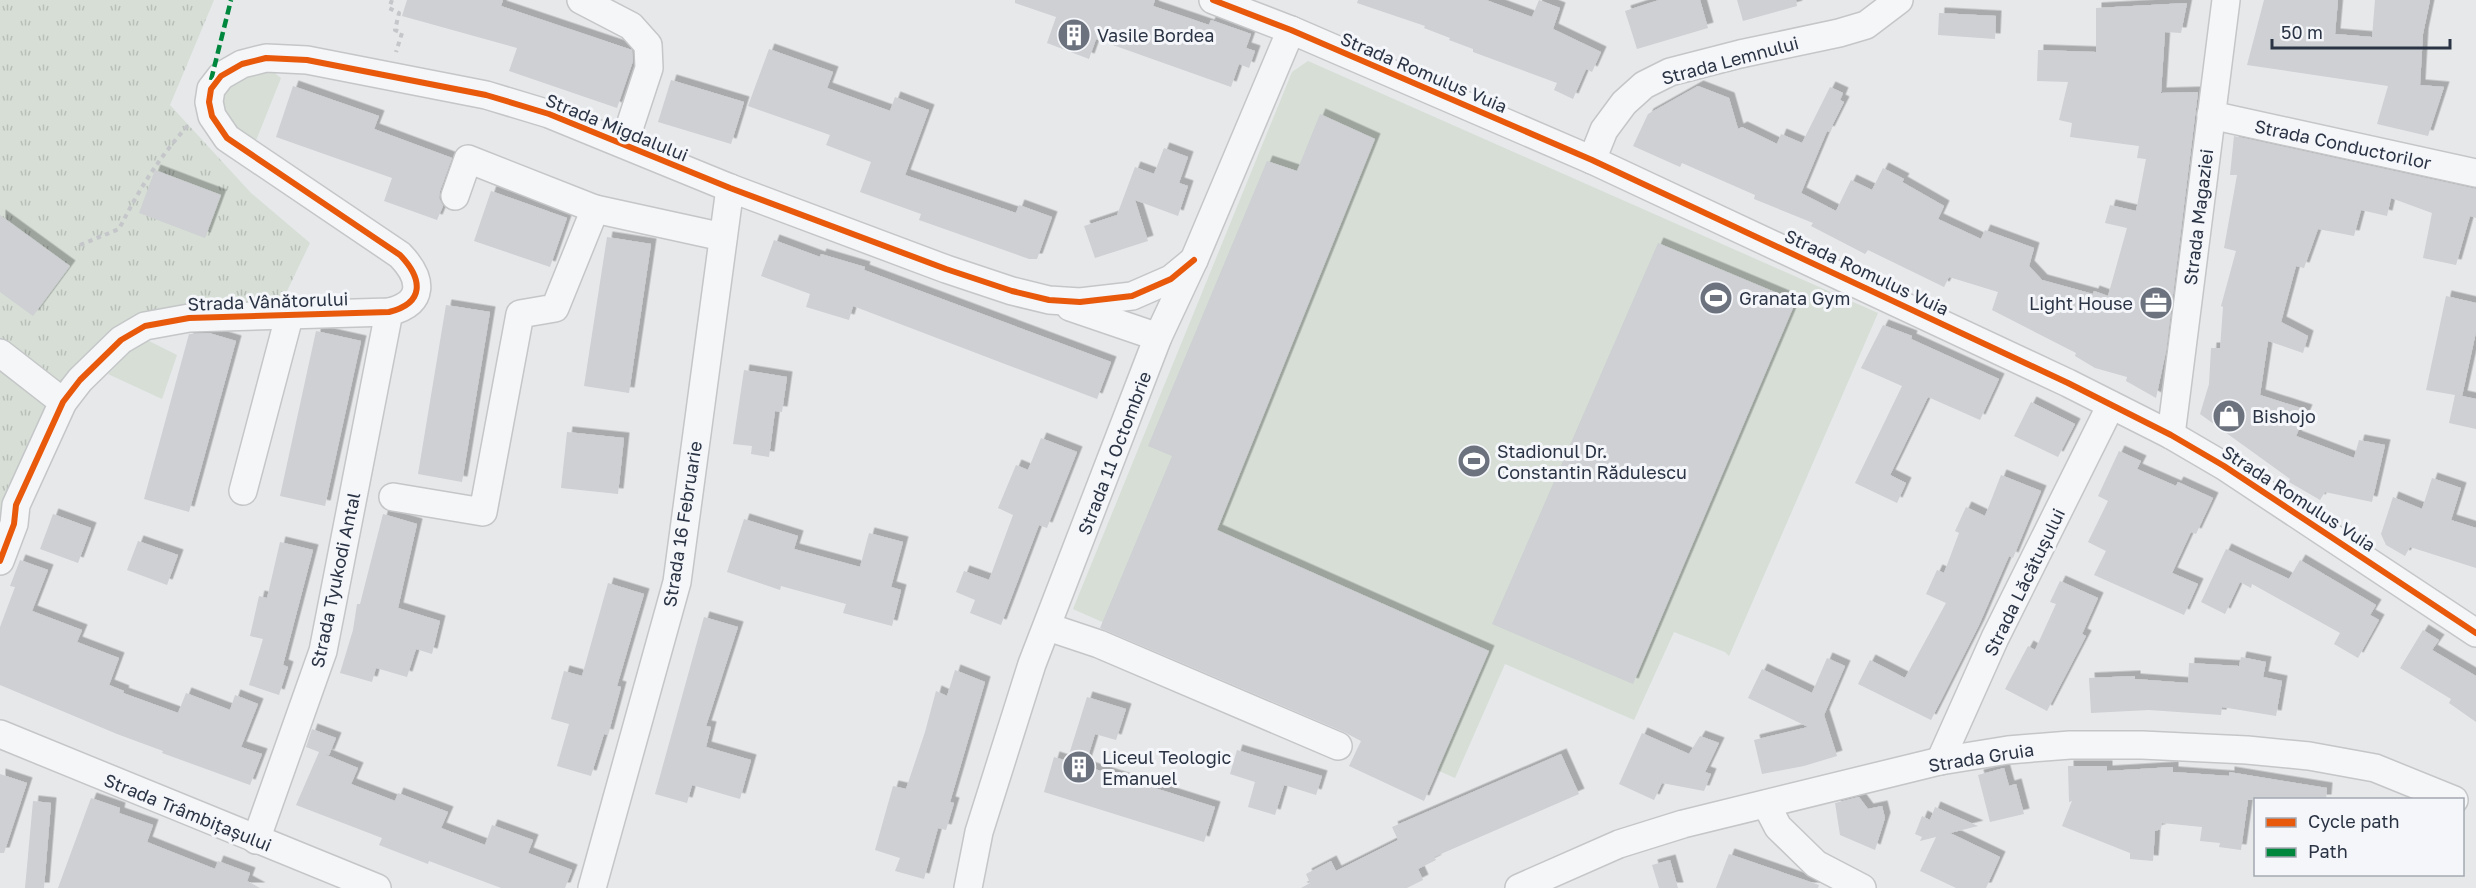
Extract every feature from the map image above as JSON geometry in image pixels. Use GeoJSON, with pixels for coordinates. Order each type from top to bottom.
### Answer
{"type":"FeatureCollection","features":[{"type":"Feature","properties":{"kind":"street"},"geometry":{"type":"LineString","coordinates":[[581,0],[631,26],[648,45],[649,68],[624,144]]}},
{"type":"Feature","properties":{"kind":"street","name":"Strada Romulus Vuia"},"geometry":{"type":"LineString","coordinates":[[1213,0],[1291,30],[1592,160],[2068,383],[2170,435],[2234,472],[2476,633]]}},
{"type":"Feature","properties":{"kind":"street","name":"Strada Lemnului"},"geometry":{"type":"LineString","coordinates":[[1592,160],[1604,130],[1624,103],[1644,85],[1670,72],[1866,25],[1899,0]]}},
{"type":"Feature","properties":{"kind":"street","name":"Strada Magaziei"},"geometry":{"type":"LineString","coordinates":[[2170,435],[2226,0]]}},
{"type":"Feature","properties":{"kind":"street","name":"Strada 11 Octombrie"},"geometry":{"type":"LineString","coordinates":[[968,888],[979,832],[1032,664],[1158,337],[1194,260],[1291,30]]}},
{"type":"Feature","properties":{"kind":"street","name":"Strada Migdalului"},"geometry":{"type":"LineString","coordinates":[[209,102],[211,88],[221,76],[242,64],[266,58],[307,60],[496,99],[549,114],[730,188],[946,269],[1012,291],[1049,300],[1158,337]]}},
{"type":"Feature","properties":{"kind":"street"},"geometry":{"type":"LineString","coordinates":[[209,102],[212,116],[227,138],[400,255],[411,267],[418,284],[414,299],[403,309],[389,312]]}},
{"type":"Feature","properties":{"kind":"street","name":"Strada Conductorilor"},"geometry":{"type":"LineString","coordinates":[[2211,115],[2476,172]]}},
{"type":"Feature","properties":{"kind":"street"},"geometry":{"type":"LineString","coordinates":[[455,196],[468,159],[595,209],[723,237]]}},
{"type":"Feature","properties":{"kind":"street","name":"Strada 16 Februarie"},"geometry":{"type":"LineString","coordinates":[[592,888],[677,582],[730,188]]}},
{"type":"Feature","properties":{"kind":"street"},"geometry":{"type":"LineString","coordinates":[[393,497],[483,512],[520,314],[555,308],[595,209]]}},
{"type":"Feature","properties":{"kind":"street","name":"Strada Migdalului"},"geometry":{"type":"LineString","coordinates":[[1049,300],[1080,302],[1132,296],[1171,279],[1194,260]]}},
{"type":"Feature","properties":{"kind":"street","name":"Strada Vânătorului"},"geometry":{"type":"LineString","coordinates":[[0,561],[14,524],[8,502],[63,402],[80,380],[122,340],[145,326],[189,318],[289,317],[389,312]]}},
{"type":"Feature","properties":{"kind":"street","name":"Strada Tyukodi Antal"},"geometry":{"type":"LineString","coordinates":[[256,840],[323,651],[389,312]]}},
{"type":"Feature","properties":{"kind":"street"},"geometry":{"type":"LineString","coordinates":[[243,491],[289,317]]}},
{"type":"Feature","properties":{"kind":"street"},"geometry":{"type":"LineString","coordinates":[[0,353],[63,402]]}},
{"type":"Feature","properties":{"kind":"street","name":"Strada Lăcătușului"},"geometry":{"type":"LineString","coordinates":[[1940,761],[1995,638],[2111,405]]}},
{"type":"Feature","properties":{"kind":"street"},"geometry":{"type":"LineString","coordinates":[[1048,627],[1099,644],[1338,746]]}},
{"type":"Feature","properties":{"kind":"street","name":"Strada Trâmbițașului"},"geometry":{"type":"LineString","coordinates":[[0,734],[377,888]]}},
{"type":"Feature","properties":{"kind":"street","name":"Strada Gruia"},"geometry":{"type":"LineString","coordinates":[[1519,888],[1619,844],[1683,824],[1940,761],[2008,750],[2070,745],[2247,750],[2309,756],[2375,768],[2449,798]]}},
{"type":"Feature","properties":{"kind":"street"},"geometry":{"type":"LineString","coordinates":[[1766,804],[1779,827],[1816,864],[1862,888]]}},
{"type":"Feature","properties":{"kind":"path"},"geometry":{"type":"LineString","coordinates":[[388,76],[402,33],[395,30],[399,13],[389,8],[392,0]]}},
{"type":"Feature","properties":{"kind":"path"},"geometry":{"type":"LineString","coordinates":[[80,245],[119,229],[148,175],[209,102]]}},
{"type":"Feature","properties":{"kind":"green space"},"geometry":{"type":"Polygon","coordinates":[[[0,0],[214,0],[170,105],[251,193],[310,243],[275,316],[145,326],[63,402],[0,552],[0,0]]]}},
{"type":"Feature","properties":{"kind":"green space","name":"Stadionul Dr. Constantin Rădulescu"},"geometry":{"type":"Polygon","coordinates":[[[1308,61],[1878,313],[1729,656],[1725,652],[1674,632],[1634,720],[1505,664],[1455,778],[1073,609],[1292,72],[1308,61]]]}},
{"type":"Feature","properties":{"kind":"green space"},"geometry":{"type":"Polygon","coordinates":[[[268,68],[281,78],[255,143],[235,131],[220,106],[224,84],[268,68]]]}},
{"type":"Feature","properties":{"kind":"green space"},"geometry":{"type":"Polygon","coordinates":[[[143,338],[177,355],[162,399],[108,374],[143,338]]]}},
{"type":"Feature","properties":{"kind":"building"},"geometry":{"type":"Polygon","coordinates":[[[407,0],[503,0],[501,6],[632,50],[633,61],[617,108],[509,71],[517,48],[402,16],[407,0]]]}},
{"type":"Feature","properties":{"kind":"building"},"geometry":{"type":"Polygon","coordinates":[[[1015,0],[1155,0],[1153,6],[1209,25],[1211,20],[1251,34],[1246,48],[1255,51],[1249,68],[1239,64],[1231,87],[1096,39],[1089,59],[1047,43],[1056,17],[1015,3],[1015,0]]]}},
{"type":"Feature","properties":{"kind":"building"},"geometry":{"type":"Polygon","coordinates":[[[1358,0],[1486,0],[1532,17],[1539,0],[1560,8],[1553,29],[1601,52],[1592,72],[1586,69],[1573,99],[1554,90],[1557,83],[1473,52],[1473,49],[1449,40],[1450,38],[1424,28],[1425,26],[1357,3],[1358,0]]]}},
{"type":"Feature","properties":{"kind":"building"},"geometry":{"type":"Polygon","coordinates":[[[1659,0],[1700,0],[1708,28],[1637,49],[1625,11],[1659,0]]]}},
{"type":"Feature","properties":{"kind":"building"},"geometry":{"type":"Polygon","coordinates":[[[1737,0],[1796,0],[1797,6],[1743,21],[1737,0]]]}},
{"type":"Feature","properties":{"kind":"building"},"geometry":{"type":"Polygon","coordinates":[[[2264,0],[2338,0],[2335,34],[2372,37],[2375,0],[2430,0],[2423,34],[2420,85],[2444,87],[2428,136],[2377,124],[2388,86],[2247,65],[2264,0]]]}},
{"type":"Feature","properties":{"kind":"building"},"geometry":{"type":"Polygon","coordinates":[[[2187,3],[2181,33],[2165,32],[2161,93],[2198,92],[2166,351],[2156,398],[2126,381],[2127,377],[2095,368],[2075,356],[2076,353],[1992,310],[1998,292],[1949,277],[1944,287],[1868,250],[1865,254],[1811,226],[1813,223],[1754,199],[1755,195],[1682,163],[1680,167],[1633,146],[1648,114],[1698,86],[1729,98],[1738,129],[1742,127],[1777,144],[1781,134],[1802,143],[1830,87],[1843,93],[1840,100],[1844,102],[1829,132],[1827,131],[1801,193],[1836,211],[1851,180],[1872,190],[1883,168],[1904,179],[1902,182],[1944,206],[1938,219],[1981,239],[1985,230],[2034,248],[2029,266],[2042,280],[2108,296],[2127,228],[2105,223],[2110,205],[2136,211],[2146,159],[2137,158],[2139,146],[2070,137],[2072,123],[2059,120],[2068,82],[2037,81],[2038,50],[2096,52],[2096,8],[2187,3]]]}},
{"type":"Feature","properties":{"kind":"building"},"geometry":{"type":"Polygon","coordinates":[[[1939,13],[1996,16],[1995,39],[1938,35],[1939,13]]]}},
{"type":"Feature","properties":{"kind":"building"},"geometry":{"type":"Polygon","coordinates":[[[769,49],[833,72],[827,88],[890,111],[895,97],[929,110],[905,175],[1016,213],[1019,205],[1052,217],[1037,259],[1029,259],[919,220],[921,214],[860,192],[871,162],[826,145],[830,135],[748,106],[769,49]]]}},
{"type":"Feature","properties":{"kind":"building"},"geometry":{"type":"Polygon","coordinates":[[[671,80],[744,102],[731,144],[658,122],[671,80]]]}},
{"type":"Feature","properties":{"kind":"building"},"geometry":{"type":"Polygon","coordinates":[[[293,86],[379,116],[374,129],[452,158],[440,191],[439,198],[443,206],[437,220],[384,201],[392,178],[276,137],[293,86]]]}},
{"type":"Feature","properties":{"kind":"building"},"geometry":{"type":"Polygon","coordinates":[[[1320,114],[1375,139],[1217,530],[1489,651],[1424,801],[1349,766],[1361,741],[1100,628],[1172,456],[1148,446],[1267,161],[1297,171],[1320,114]]]}},
{"type":"Feature","properties":{"kind":"building"},"geometry":{"type":"Polygon","coordinates":[[[2234,136],[2476,189],[2476,218],[2470,216],[2456,265],[2423,258],[2432,213],[2391,198],[2387,216],[2361,210],[2354,236],[2318,229],[2304,268],[2296,266],[2281,322],[2308,336],[2303,353],[2268,341],[2260,395],[2307,410],[2296,436],[2354,458],[2359,440],[2385,445],[2372,502],[2325,492],[2320,500],[2289,482],[2290,479],[2200,414],[2209,384],[2211,348],[2220,348],[2223,307],[2221,306],[2236,251],[2224,248],[2237,175],[2230,175],[2234,136]]]}},
{"type":"Feature","properties":{"kind":"building"},"geometry":{"type":"Polygon","coordinates":[[[1164,148],[1188,157],[1179,183],[1188,186],[1178,216],[1135,200],[1148,241],[1095,258],[1084,226],[1117,215],[1135,167],[1154,174],[1164,148]]]}},
{"type":"Feature","properties":{"kind":"building"},"geometry":{"type":"Polygon","coordinates":[[[155,170],[221,195],[205,238],[139,213],[155,170]]]}},
{"type":"Feature","properties":{"kind":"building"},"geometry":{"type":"Polygon","coordinates":[[[491,191],[567,218],[550,267],[474,241],[491,191]]]}},
{"type":"Feature","properties":{"kind":"building"},"geometry":{"type":"Polygon","coordinates":[[[0,215],[70,266],[33,316],[0,292],[0,215]]]}},
{"type":"Feature","properties":{"kind":"building"},"geometry":{"type":"Polygon","coordinates":[[[607,237],[651,244],[629,393],[584,386],[607,237]]]}},
{"type":"Feature","properties":{"kind":"building"},"geometry":{"type":"Polygon","coordinates":[[[774,240],[820,257],[821,254],[865,267],[864,270],[1111,362],[1097,399],[853,306],[849,320],[806,307],[810,294],[761,276],[774,240]]]}},
{"type":"Feature","properties":{"kind":"building"},"geometry":{"type":"Polygon","coordinates":[[[1658,243],[1796,301],[1633,684],[1492,624],[1658,243]]]}},
{"type":"Feature","properties":{"kind":"building"},"geometry":{"type":"Polygon","coordinates":[[[2446,296],[2476,303],[2476,332],[2462,396],[2476,399],[2476,429],[2449,423],[2455,395],[2426,390],[2446,296]]]}},
{"type":"Feature","properties":{"kind":"building"},"geometry":{"type":"Polygon","coordinates":[[[446,305],[490,312],[462,482],[418,474],[446,305]]]}},
{"type":"Feature","properties":{"kind":"building"},"geometry":{"type":"Polygon","coordinates":[[[1883,325],[1912,336],[1911,339],[1999,379],[1980,420],[1928,397],[1890,475],[1906,483],[1897,503],[1855,483],[1902,386],[1861,368],[1883,325]]]}},
{"type":"Feature","properties":{"kind":"building"},"geometry":{"type":"Polygon","coordinates":[[[316,331],[361,341],[325,506],[280,496],[316,331]]]}},
{"type":"Feature","properties":{"kind":"building"},"geometry":{"type":"Polygon","coordinates":[[[209,333],[236,341],[189,512],[144,499],[189,334],[209,333]]]}},
{"type":"Feature","properties":{"kind":"building"},"geometry":{"type":"Polygon","coordinates":[[[744,370],[787,377],[782,412],[775,411],[769,457],[751,454],[752,446],[733,444],[744,370]]]}},
{"type":"Feature","properties":{"kind":"building"},"geometry":{"type":"Polygon","coordinates":[[[2031,402],[2075,424],[2058,457],[2014,436],[2031,402]]]}},
{"type":"Feature","properties":{"kind":"building"},"geometry":{"type":"Polygon","coordinates":[[[567,432],[624,438],[618,494],[561,488],[567,432]]]}},
{"type":"Feature","properties":{"kind":"building"},"geometry":{"type":"Polygon","coordinates":[[[1041,438],[1077,452],[1047,528],[1039,525],[1001,625],[970,613],[975,600],[956,592],[964,571],[989,580],[1013,515],[998,508],[1016,465],[1028,470],[1041,438]]]}},
{"type":"Feature","properties":{"kind":"building"},"geometry":{"type":"Polygon","coordinates":[[[2119,451],[2141,461],[2137,469],[2176,486],[2178,482],[2213,498],[2196,534],[2191,532],[2172,573],[2198,584],[2184,615],[2094,575],[2106,551],[2088,542],[2108,501],[2098,496],[2119,451]]]}},
{"type":"Feature","properties":{"kind":"building"},"geometry":{"type":"Polygon","coordinates":[[[2001,475],[2041,491],[2013,558],[2009,556],[1979,625],[1931,720],[1858,684],[1870,660],[1905,678],[1946,603],[1926,594],[1937,570],[1944,573],[1959,533],[1955,531],[1966,507],[1985,516],[2001,475]]]}},
{"type":"Feature","properties":{"kind":"building"},"geometry":{"type":"Polygon","coordinates":[[[2432,478],[2461,488],[2451,520],[2476,528],[2476,568],[2410,547],[2405,556],[2386,545],[2381,534],[2393,497],[2422,509],[2432,478]]]}},
{"type":"Feature","properties":{"kind":"building"},"geometry":{"type":"Polygon","coordinates":[[[53,514],[91,528],[78,563],[40,549],[53,514]]]}},
{"type":"Feature","properties":{"kind":"building"},"geometry":{"type":"Polygon","coordinates":[[[383,514],[417,524],[398,608],[440,621],[432,654],[416,649],[407,677],[376,668],[372,682],[340,673],[383,514]]]}},
{"type":"Feature","properties":{"kind":"building"},"geometry":{"type":"Polygon","coordinates":[[[744,519],[798,536],[794,549],[860,567],[869,533],[903,542],[891,587],[901,590],[892,626],[843,613],[846,604],[781,586],[780,590],[727,572],[744,519]]]}},
{"type":"Feature","properties":{"kind":"building"},"geometry":{"type":"Polygon","coordinates":[[[138,541],[178,555],[167,585],[127,570],[138,541]]]}},
{"type":"Feature","properties":{"kind":"building"},"geometry":{"type":"Polygon","coordinates":[[[280,542],[313,550],[283,665],[288,667],[279,695],[249,685],[263,639],[250,636],[259,596],[267,598],[280,542]]]}},
{"type":"Feature","properties":{"kind":"building"},"geometry":{"type":"Polygon","coordinates":[[[2226,549],[2289,579],[2300,560],[2376,605],[2370,615],[2379,620],[2358,658],[2334,644],[2340,633],[2252,584],[2251,588],[2240,582],[2225,614],[2201,602],[2226,549]]]}},
{"type":"Feature","properties":{"kind":"building"},"geometry":{"type":"Polygon","coordinates":[[[20,560],[48,570],[32,611],[82,630],[77,642],[119,658],[109,685],[124,691],[123,693],[178,713],[186,693],[230,710],[235,695],[258,704],[241,747],[262,754],[250,785],[162,753],[163,751],[0,685],[0,627],[15,587],[10,586],[20,560]]]}},
{"type":"Feature","properties":{"kind":"building"},"geometry":{"type":"Polygon","coordinates":[[[2060,581],[2098,598],[2082,634],[2086,636],[2047,711],[2005,689],[2028,646],[2035,650],[2056,604],[2050,602],[2060,581]]]}},
{"type":"Feature","properties":{"kind":"building"},"geometry":{"type":"Polygon","coordinates":[[[608,583],[644,594],[617,686],[621,687],[608,735],[604,734],[591,776],[557,766],[569,724],[551,719],[564,671],[582,676],[608,583]]]}},
{"type":"Feature","properties":{"kind":"building"},"geometry":{"type":"Polygon","coordinates":[[[704,617],[738,627],[706,726],[711,727],[706,747],[751,760],[740,799],[692,785],[687,803],[655,794],[704,617]]]}},
{"type":"Feature","properties":{"kind":"building"},"geometry":{"type":"Polygon","coordinates":[[[2423,630],[2439,640],[2432,650],[2476,676],[2476,722],[2449,703],[2451,699],[2400,668],[2423,630]]]}},
{"type":"Feature","properties":{"kind":"building"},"geometry":{"type":"Polygon","coordinates":[[[2241,657],[2266,662],[2263,677],[2282,681],[2276,716],[2222,707],[2221,715],[2149,710],[2091,713],[2089,678],[2135,676],[2135,679],[2188,683],[2189,663],[2239,666],[2241,657]]]}},
{"type":"Feature","properties":{"kind":"building"},"geometry":{"type":"Polygon","coordinates":[[[1827,658],[1845,666],[1824,715],[1837,756],[1804,766],[1762,774],[1754,740],[1808,727],[1748,698],[1762,669],[1812,693],[1827,658]]]}},
{"type":"Feature","properties":{"kind":"building"},"geometry":{"type":"Polygon","coordinates":[[[955,670],[985,682],[950,802],[954,803],[946,830],[938,828],[924,879],[895,871],[900,858],[875,850],[893,786],[906,789],[936,691],[947,696],[955,670]]]}},
{"type":"Feature","properties":{"kind":"building","name":"Liceul Teologic Emanuel"},"geometry":{"type":"Polygon","coordinates":[[[1087,697],[1126,709],[1116,740],[1095,734],[1085,766],[1215,807],[1204,842],[1044,792],[1054,757],[1067,761],[1087,697]]]}},
{"type":"Feature","properties":{"kind":"building"},"geometry":{"type":"Polygon","coordinates":[[[312,729],[336,738],[329,755],[324,754],[358,768],[351,784],[395,801],[398,793],[448,812],[441,828],[485,845],[492,825],[533,840],[528,853],[572,870],[565,888],[501,888],[379,845],[382,838],[296,805],[319,752],[306,747],[312,729]]]}},
{"type":"Feature","properties":{"kind":"building"},"geometry":{"type":"Polygon","coordinates":[[[1642,733],[1689,754],[1700,736],[1719,743],[1705,772],[1711,774],[1704,791],[1662,783],[1654,800],[1619,784],[1642,733]]]}},
{"type":"Feature","properties":{"kind":"building"},"geometry":{"type":"Polygon","coordinates":[[[1237,750],[1322,776],[1316,795],[1284,785],[1275,815],[1248,807],[1255,782],[1230,774],[1237,750]]]}},
{"type":"Feature","properties":{"kind":"building"},"geometry":{"type":"Polygon","coordinates":[[[1561,754],[1579,794],[1434,857],[1436,860],[1418,869],[1423,880],[1407,888],[1301,888],[1310,883],[1306,874],[1331,861],[1336,871],[1398,840],[1392,827],[1561,754]]]}},
{"type":"Feature","properties":{"kind":"building"},"geometry":{"type":"Polygon","coordinates":[[[2068,766],[2107,766],[2107,771],[2173,767],[2173,772],[2229,776],[2229,772],[2327,788],[2326,798],[2254,798],[2254,800],[2248,800],[2241,850],[2219,847],[2220,843],[2200,841],[2202,827],[2162,823],[2161,829],[2155,831],[2153,861],[2130,859],[2130,853],[2062,826],[2072,801],[2069,802],[2068,766]]]}},
{"type":"Feature","properties":{"kind":"building"},"geometry":{"type":"Polygon","coordinates":[[[2004,768],[2009,786],[2016,784],[2024,814],[1990,822],[1978,775],[2004,768]]]}},
{"type":"Feature","properties":{"kind":"building"},"geometry":{"type":"Polygon","coordinates":[[[0,774],[27,783],[4,853],[0,853],[0,774]]]}},
{"type":"Feature","properties":{"kind":"building"},"geometry":{"type":"Polygon","coordinates":[[[1859,797],[1868,809],[1882,806],[1885,818],[1875,850],[1840,835],[1835,803],[1859,797]]]}},
{"type":"Feature","properties":{"kind":"building"},"geometry":{"type":"Polygon","coordinates":[[[91,798],[120,808],[119,813],[153,825],[147,842],[215,869],[218,861],[250,873],[247,881],[260,888],[58,888],[91,798]]]}},
{"type":"Feature","properties":{"kind":"building"},"geometry":{"type":"Polygon","coordinates":[[[33,801],[51,803],[44,888],[25,888],[33,801]]]}},
{"type":"Feature","properties":{"kind":"building"},"geometry":{"type":"Polygon","coordinates":[[[1935,807],[1978,826],[1950,833],[2000,857],[1986,888],[1956,888],[1920,871],[1936,837],[1920,841],[1922,837],[1915,834],[1922,816],[1930,820],[1935,807]]]}},
{"type":"Feature","properties":{"kind":"building"},"geometry":{"type":"Polygon","coordinates":[[[1729,854],[1819,885],[1818,888],[1716,888],[1729,854]]]}},
{"type":"Feature","properties":{"kind":"building"},"geometry":{"type":"Polygon","coordinates":[[[1670,860],[1678,888],[1659,888],[1652,865],[1670,860]]]}},
{"type":"Feature","properties":{"kind":"marked path"},"geometry":{"type":"LineString","coordinates":[[211,80],[231,0]]}},
{"type":"Feature","properties":{"kind":"cycle path"},"geometry":{"type":"LineString","coordinates":[[1213,0],[1291,30],[1592,160],[2068,383],[2171,435],[2224,466],[2476,633]]}},
{"type":"Feature","properties":{"kind":"cycle path"},"geometry":{"type":"LineString","coordinates":[[0,561],[14,524],[16,505],[63,402],[80,380],[121,340],[145,326],[189,318],[389,312],[409,303],[414,296],[417,289],[416,281],[408,264],[400,255],[227,138],[212,116],[209,102],[211,89],[221,76],[242,64],[266,58],[307,60],[486,95],[549,114],[730,188],[946,269],[1012,291],[1049,300],[1080,302],[1132,296],[1171,279],[1194,260]]}},
{"type":"Feature","properties":{"kind":"place","name":"Vasile Bordea"},"geometry":{"type":"Point","coordinates":[1074,35]}},
{"type":"Feature","properties":{"kind":"place","name":"Granata Gym"},"geometry":{"type":"Point","coordinates":[1716,298]}},
{"type":"Feature","properties":{"kind":"place","name":"Light House"},"geometry":{"type":"Point","coordinates":[2156,303]}},
{"type":"Feature","properties":{"kind":"place","name":"Bishojo"},"geometry":{"type":"Point","coordinates":[2229,416]}},
{"type":"Feature","properties":{"kind":"place","name":"Stadionul Dr. Constantin Rădulescu"},"geometry":{"type":"Point","coordinates":[1474,461]}},
{"type":"Feature","properties":{"kind":"place","name":"Liceul Teologic Emanuel"},"geometry":{"type":"Point","coordinates":[1079,767]}}]}
